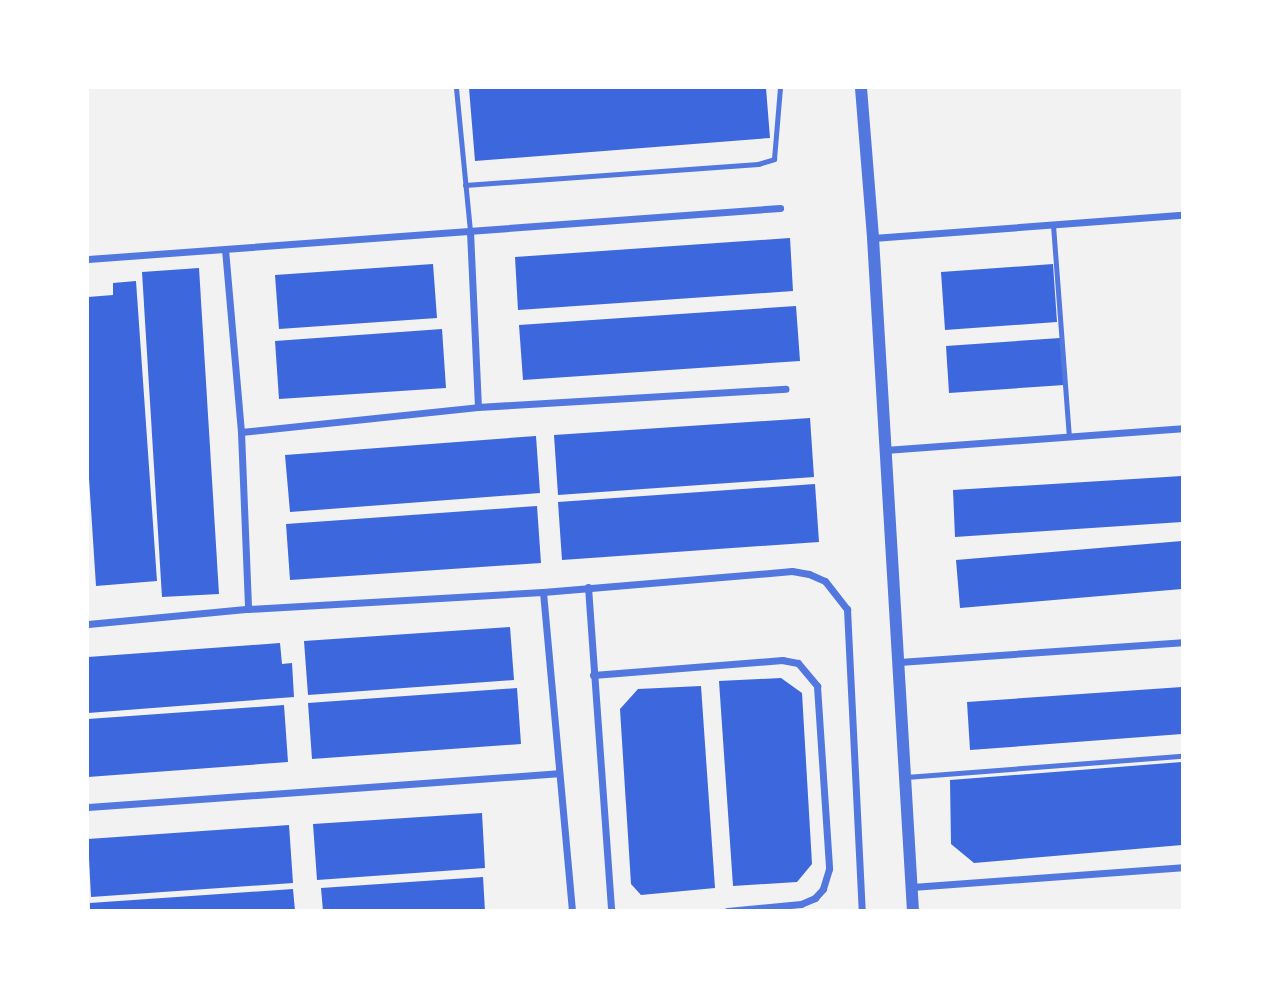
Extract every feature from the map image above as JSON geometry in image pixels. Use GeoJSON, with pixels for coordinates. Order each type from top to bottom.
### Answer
{"type":"FeatureCollection","features":[{"type":"Feature","properties":{"kind":"street"},"geometry":{"type":"LineString","coordinates":[[861,88],[873,238],[913,911]]}},
{"type":"Feature","properties":{"kind":"street"},"geometry":{"type":"LineString","coordinates":[[88,259],[780,208]]}},
{"type":"Feature","properties":{"kind":"street"},"geometry":{"type":"LineString","coordinates":[[873,238],[1182,215]]}},
{"type":"Feature","properties":{"kind":"street"},"geometry":{"type":"LineString","coordinates":[[470,231],[478,407]]}},
{"type":"Feature","properties":{"kind":"street"},"geometry":{"type":"LineString","coordinates":[[225,249],[241,432],[248,609]]}},
{"type":"Feature","properties":{"kind":"street"},"geometry":{"type":"LineString","coordinates":[[241,432],[478,407],[785,389]]}},
{"type":"Feature","properties":{"kind":"street"},"geometry":{"type":"LineString","coordinates":[[885,450],[1182,428]]}},
{"type":"Feature","properties":{"kind":"street"},"geometry":{"type":"LineString","coordinates":[[88,624],[248,609],[543,592],[792,571],[825,580],[847,609],[862,911]]}},
{"type":"Feature","properties":{"kind":"street"},"geometry":{"type":"LineString","coordinates":[[588,587],[611,911]]}},
{"type":"Feature","properties":{"kind":"street"},"geometry":{"type":"LineString","coordinates":[[543,592],[572,911]]}},
{"type":"Feature","properties":{"kind":"street"},"geometry":{"type":"LineString","coordinates":[[899,662],[1182,642]]}},
{"type":"Feature","properties":{"kind":"street"},"geometry":{"type":"LineString","coordinates":[[593,675],[782,660],[798,663],[817,686],[829,869],[823,889],[815,898],[801,904],[727,911]]}},
{"type":"Feature","properties":{"kind":"street"},"geometry":{"type":"LineString","coordinates":[[88,807],[558,773]]}},
{"type":"Feature","properties":{"kind":"street"},"geometry":{"type":"LineString","coordinates":[[912,887],[1182,867]]}},
{"type":"Feature","properties":{"kind":"lane"},"geometry":{"type":"LineString","coordinates":[[456,88],[470,231]]}},
{"type":"Feature","properties":{"kind":"lane"},"geometry":{"type":"LineString","coordinates":[[465,185],[758,164],[774,159],[780,88]]}},
{"type":"Feature","properties":{"kind":"lane"},"geometry":{"type":"LineString","coordinates":[[1053,225],[1069,436]]}},
{"type":"Feature","properties":{"kind":"lane"},"geometry":{"type":"LineString","coordinates":[[906,777],[1182,756]]}},
{"type":"Feature","properties":{"kind":"building"},"geometry":{"type":"Polygon","coordinates":[[[469,88],[766,88],[770,138],[475,161],[469,88]]]}},
{"type":"Feature","properties":{"kind":"building"},"geometry":{"type":"Polygon","coordinates":[[[790,238],[793,291],[518,310],[515,257],[790,238]]]}},
{"type":"Feature","properties":{"kind":"building"},"geometry":{"type":"Polygon","coordinates":[[[433,264],[437,318],[279,329],[275,275],[433,264]]]}},
{"type":"Feature","properties":{"kind":"building"},"geometry":{"type":"Polygon","coordinates":[[[1053,264],[1057,322],[945,330],[941,272],[1053,264]]]}},
{"type":"Feature","properties":{"kind":"building"},"geometry":{"type":"Polygon","coordinates":[[[199,268],[219,594],[162,597],[142,272],[199,268]]]}},
{"type":"Feature","properties":{"kind":"building"},"geometry":{"type":"Polygon","coordinates":[[[136,281],[157,581],[96,586],[88,463],[88,297],[113,295],[113,283],[136,281]]]}},
{"type":"Feature","properties":{"kind":"building"},"geometry":{"type":"Polygon","coordinates":[[[796,306],[800,361],[523,380],[519,325],[796,306]]]}},
{"type":"Feature","properties":{"kind":"building"},"geometry":{"type":"Polygon","coordinates":[[[442,329],[446,388],[279,399],[275,341],[442,329]]]}},
{"type":"Feature","properties":{"kind":"building"},"geometry":{"type":"Polygon","coordinates":[[[1060,338],[1064,385],[949,393],[946,346],[1060,338]]]}},
{"type":"Feature","properties":{"kind":"building"},"geometry":{"type":"Polygon","coordinates":[[[810,418],[814,477],[558,495],[554,435],[810,418]]]}},
{"type":"Feature","properties":{"kind":"building"},"geometry":{"type":"Polygon","coordinates":[[[536,436],[540,493],[290,512],[285,455],[536,436]]]}},
{"type":"Feature","properties":{"kind":"building"},"geometry":{"type":"Polygon","coordinates":[[[1182,476],[1182,522],[955,537],[953,490],[1182,476]]]}},
{"type":"Feature","properties":{"kind":"building"},"geometry":{"type":"Polygon","coordinates":[[[815,484],[819,542],[562,560],[558,502],[815,484]]]}},
{"type":"Feature","properties":{"kind":"building"},"geometry":{"type":"Polygon","coordinates":[[[537,506],[541,563],[290,580],[286,524],[537,506]]]}},
{"type":"Feature","properties":{"kind":"building"},"geometry":{"type":"Polygon","coordinates":[[[1182,541],[1182,589],[960,608],[956,560],[1182,541]]]}},
{"type":"Feature","properties":{"kind":"building"},"geometry":{"type":"Polygon","coordinates":[[[510,627],[514,680],[308,695],[304,641],[510,627]]]}},
{"type":"Feature","properties":{"kind":"building"},"geometry":{"type":"Polygon","coordinates":[[[280,643],[282,664],[292,663],[294,697],[88,713],[88,657],[280,643]]]}},
{"type":"Feature","properties":{"kind":"building"},"geometry":{"type":"Polygon","coordinates":[[[781,678],[802,693],[812,864],[797,882],[733,886],[719,681],[781,678]]]}},
{"type":"Feature","properties":{"kind":"building"},"geometry":{"type":"Polygon","coordinates":[[[701,686],[715,888],[641,895],[631,884],[620,709],[638,689],[701,686]]]}},
{"type":"Feature","properties":{"kind":"building"},"geometry":{"type":"Polygon","coordinates":[[[1182,687],[1182,734],[970,750],[967,702],[1182,687]]]}},
{"type":"Feature","properties":{"kind":"building"},"geometry":{"type":"Polygon","coordinates":[[[517,688],[521,744],[312,759],[308,703],[517,688]]]}},
{"type":"Feature","properties":{"kind":"building"},"geometry":{"type":"Polygon","coordinates":[[[284,705],[288,762],[88,777],[88,719],[284,705]]]}},
{"type":"Feature","properties":{"kind":"building"},"geometry":{"type":"Polygon","coordinates":[[[1182,762],[1182,845],[974,863],[951,844],[950,780],[1182,762]]]}},
{"type":"Feature","properties":{"kind":"building"},"geometry":{"type":"Polygon","coordinates":[[[482,813],[485,868],[317,880],[313,824],[482,813]]]}},
{"type":"Feature","properties":{"kind":"building"},"geometry":{"type":"Polygon","coordinates":[[[289,825],[293,883],[91,897],[88,839],[289,825]]]}},
{"type":"Feature","properties":{"kind":"building"},"geometry":{"type":"Polygon","coordinates":[[[483,877],[485,911],[323,911],[321,888],[483,877]]]}},
{"type":"Feature","properties":{"kind":"building"},"geometry":{"type":"Polygon","coordinates":[[[293,889],[295,911],[90,911],[90,903],[293,889]]]}}]}
